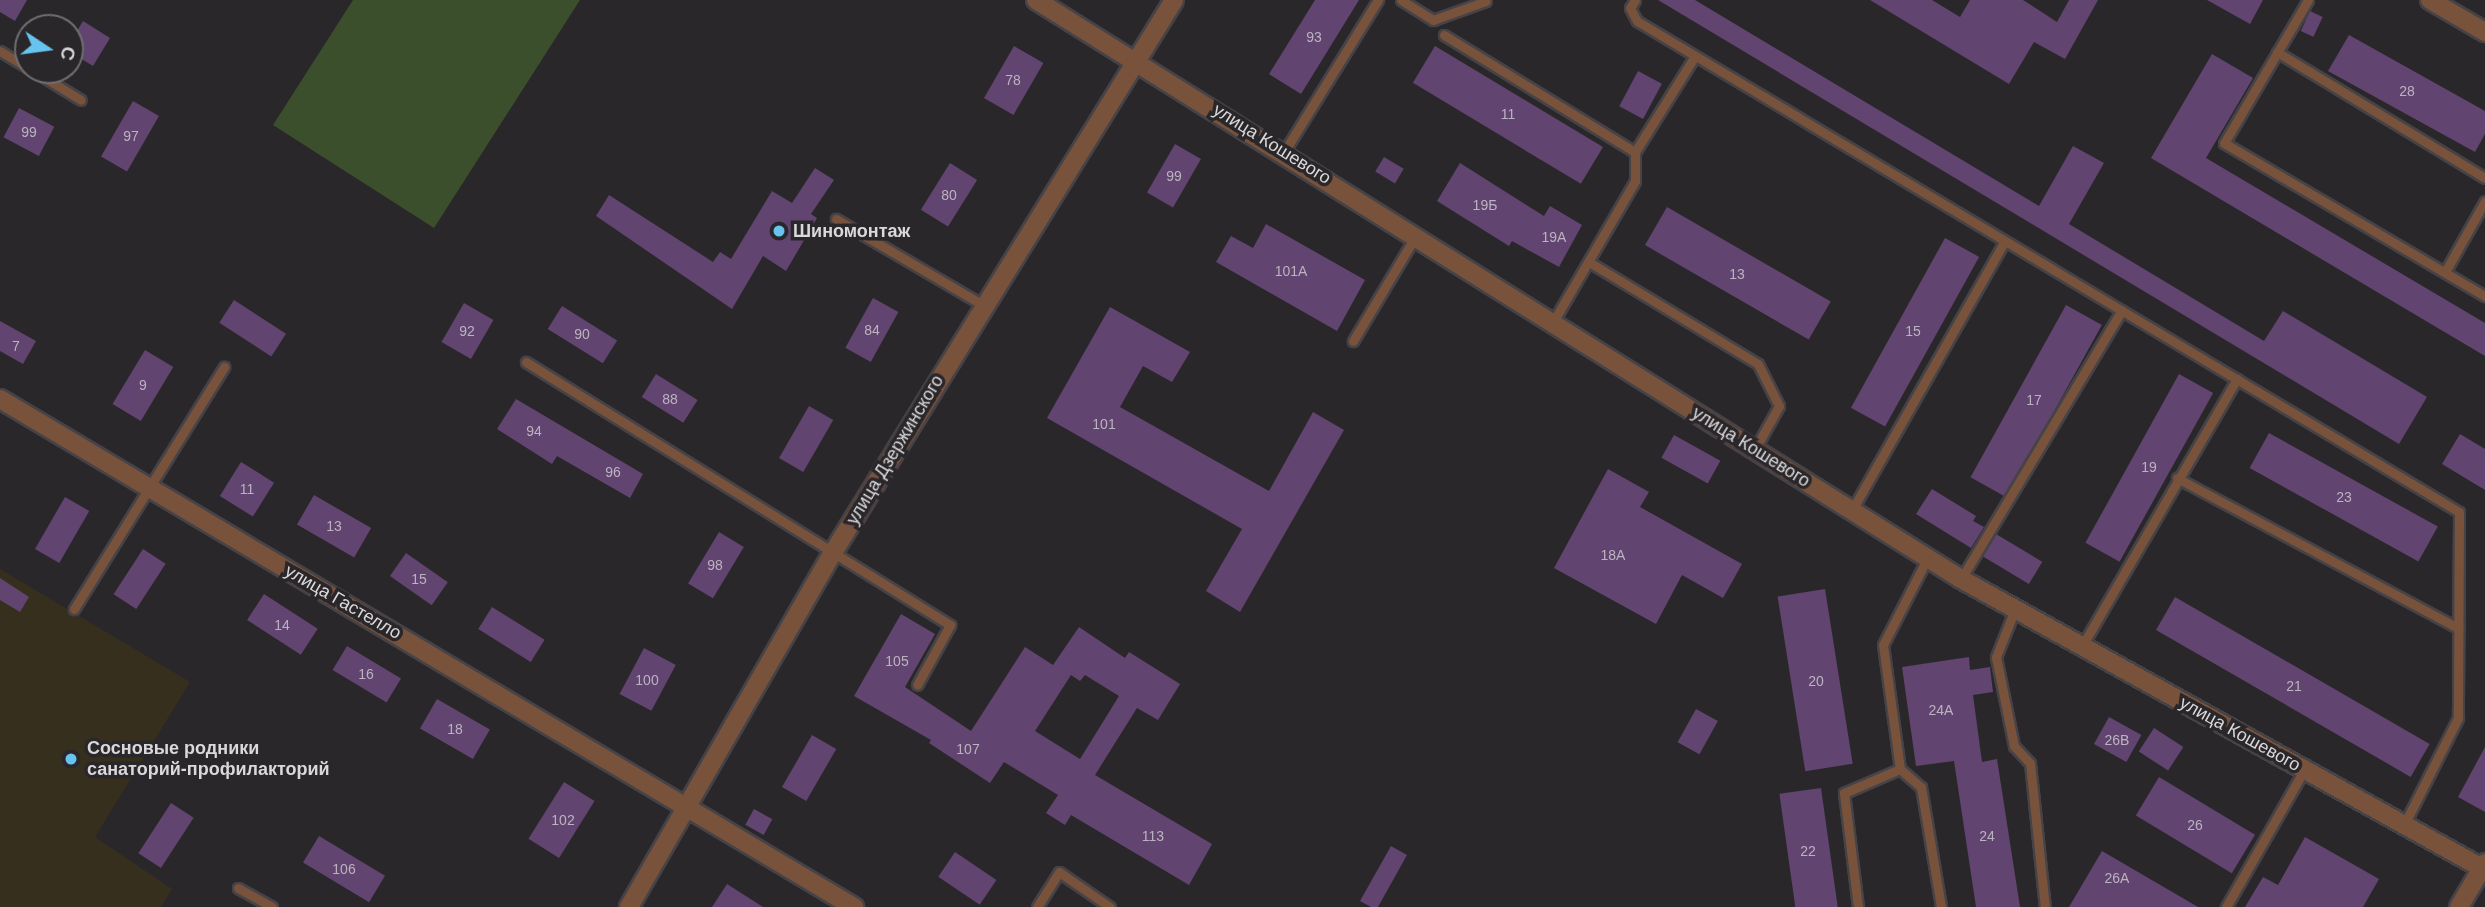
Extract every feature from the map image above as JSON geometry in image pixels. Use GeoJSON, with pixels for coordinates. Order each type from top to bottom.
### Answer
{"type":"FeatureCollection","features":[{"type":"Feature","properties":{"kind":"street","name":"улица Кошевого"},"geometry":{"type":"LineString","coordinates":[[1036,0],[1138,60],[1961,579],[2404,825],[2483,865]]}},
{"type":"Feature","properties":{"kind":"street","name":"улица Дзержинского"},"geometry":{"type":"LineString","coordinates":[[629,907],[834,551],[983,305],[1174,0]]}},
{"type":"Feature","properties":{"kind":"street"},"geometry":{"type":"LineString","coordinates":[[2430,0],[2485,32]]}},
{"type":"Feature","properties":{"kind":"street","name":"улица Гастелло"},"geometry":{"type":"LineString","coordinates":[[0,399],[686,804],[854,907]]}},
{"type":"Feature","properties":{"kind":"street"},"geometry":{"type":"LineString","coordinates":[[2459,907],[2483,865]]}},
{"type":"Feature","properties":{"kind":"lane"},"geometry":{"type":"LineString","coordinates":[[1284,152],[1378,0]]}},
{"type":"Feature","properties":{"kind":"lane"},"geometry":{"type":"LineString","coordinates":[[1401,0],[1433,20],[1486,1]]}},
{"type":"Feature","properties":{"kind":"lane"},"geometry":{"type":"LineString","coordinates":[[1635,0],[1630,8],[1637,21],[2459,512],[2458,718],[2404,825]]}},
{"type":"Feature","properties":{"kind":"lane"},"geometry":{"type":"LineString","coordinates":[[2308,0],[2224,144],[2485,296]]}},
{"type":"Feature","properties":{"kind":"lane"},"geometry":{"type":"LineString","coordinates":[[1444,35],[1635,152]]}},
{"type":"Feature","properties":{"kind":"lane"},"geometry":{"type":"LineString","coordinates":[[2277,52],[2485,178]]}},
{"type":"Feature","properties":{"kind":"lane"},"geometry":{"type":"LineString","coordinates":[[1553,322],[1635,181],[1635,152],[1695,55]]}},
{"type":"Feature","properties":{"kind":"lane"},"geometry":{"type":"LineString","coordinates":[[55,84],[81,100]]}},
{"type":"Feature","properties":{"kind":"lane"},"geometry":{"type":"LineString","coordinates":[[2445,271],[2485,201]]}},
{"type":"Feature","properties":{"kind":"lane"},"geometry":{"type":"LineString","coordinates":[[836,219],[983,305]]}},
{"type":"Feature","properties":{"kind":"lane"},"geometry":{"type":"LineString","coordinates":[[1353,341],[1416,235]]}},
{"type":"Feature","properties":{"kind":"lane"},"geometry":{"type":"LineString","coordinates":[[1852,510],[2005,241]]}},
{"type":"Feature","properties":{"kind":"lane"},"geometry":{"type":"LineString","coordinates":[[1589,262],[1758,364],[1779,406],[1755,449]]}},
{"type":"Feature","properties":{"kind":"lane"},"geometry":{"type":"LineString","coordinates":[[1961,579],[2122,310]]}},
{"type":"Feature","properties":{"kind":"lane"},"geometry":{"type":"LineString","coordinates":[[526,362],[950,625],[917,685]]}},
{"type":"Feature","properties":{"kind":"lane"},"geometry":{"type":"LineString","coordinates":[[74,609],[224,367]]}},
{"type":"Feature","properties":{"kind":"lane"},"geometry":{"type":"LineString","coordinates":[[2082,646],[2177,478],[2237,379]]}},
{"type":"Feature","properties":{"kind":"lane"},"geometry":{"type":"LineString","coordinates":[[2177,478],[2458,628]]}},
{"type":"Feature","properties":{"kind":"lane"},"geometry":{"type":"LineString","coordinates":[[1928,558],[1883,645],[1900,769],[1921,787],[1941,907]]}},
{"type":"Feature","properties":{"kind":"lane"},"geometry":{"type":"LineString","coordinates":[[2015,609],[1996,657],[2014,746],[2030,763],[2046,907]]}},
{"type":"Feature","properties":{"kind":"lane"},"geometry":{"type":"LineString","coordinates":[[1858,907],[1844,793],[1900,769]]}},
{"type":"Feature","properties":{"kind":"lane"},"geometry":{"type":"LineString","coordinates":[[2226,907],[2304,770]]}},
{"type":"Feature","properties":{"kind":"lane"},"geometry":{"type":"LineString","coordinates":[[1037,907],[1059,872],[1110,907]]}},
{"type":"Feature","properties":{"kind":"lane"},"geometry":{"type":"LineString","coordinates":[[238,888],[272,907]]}},
{"type":"Feature","properties":{"kind":"shaded area","name":"Сосновые родники санаторий-профилакторий"},"geometry":{"type":"Polygon","coordinates":[[[0,569],[190,682],[95,837],[172,889],[161,907],[0,907],[0,569]]]}},
{"type":"Feature","properties":{"kind":"green space"},"geometry":{"type":"Polygon","coordinates":[[[353,0],[580,0],[434,228],[273,125],[353,0]]]}},
{"type":"Feature","properties":{"kind":"building"},"geometry":{"type":"Polygon","coordinates":[[[0,0],[27,0],[19,14],[14,14],[14,20],[0,12],[0,0]]]}},
{"type":"Feature","properties":{"kind":"building"},"geometry":{"type":"Polygon","coordinates":[[[1315,0],[1359,0],[1301,94],[1269,74],[1315,0]]]}},
{"type":"Feature","properties":{"kind":"building"},"geometry":{"type":"Polygon","coordinates":[[[1658,0],[1695,0],[2039,206],[2073,146],[2104,163],[2069,224],[2264,341],[2283,311],[2427,397],[2399,444],[1658,0]]]}},
{"type":"Feature","properties":{"kind":"building"},"geometry":{"type":"Polygon","coordinates":[[[1870,0],[1932,0],[1960,17],[1970,0],[2023,0],[2057,22],[2069,0],[2098,0],[2065,59],[2034,42],[2009,84],[1870,0]]]}},
{"type":"Feature","properties":{"kind":"building"},"geometry":{"type":"Polygon","coordinates":[[[2207,0],[2263,0],[2250,24],[2207,0]]]}},
{"type":"Feature","properties":{"kind":"building"},"geometry":{"type":"Polygon","coordinates":[[[2310,11],[2323,17],[2313,37],[2301,31],[2310,11]]]}},
{"type":"Feature","properties":{"kind":"building"},"geometry":{"type":"Polygon","coordinates":[[[84,22],[110,38],[93,66],[84,61],[84,22]]]}},
{"type":"Feature","properties":{"kind":"building"},"geometry":{"type":"Polygon","coordinates":[[[2349,35],[2485,111],[2485,134],[2475,152],[2328,71],[2349,35]]]}},
{"type":"Feature","properties":{"kind":"building"},"geometry":{"type":"Polygon","coordinates":[[[1014,46],[1043,63],[1013,115],[984,98],[1014,46]]]}},
{"type":"Feature","properties":{"kind":"building"},"geometry":{"type":"Polygon","coordinates":[[[1435,46],[1603,147],[1581,184],[1413,83],[1435,46]]]}},
{"type":"Feature","properties":{"kind":"building"},"geometry":{"type":"Polygon","coordinates":[[[2212,54],[2253,78],[2206,158],[2485,323],[2485,356],[2151,158],[2212,54]]]}},
{"type":"Feature","properties":{"kind":"building"},"geometry":{"type":"Polygon","coordinates":[[[1638,71],[1662,84],[1643,119],[1619,106],[1638,71]]]}},
{"type":"Feature","properties":{"kind":"building"},"geometry":{"type":"Polygon","coordinates":[[[133,101],[159,116],[127,171],[101,156],[133,101]]]}},
{"type":"Feature","properties":{"kind":"building"},"geometry":{"type":"Polygon","coordinates":[[[19,108],[54,127],[39,156],[4,137],[19,108]]]}},
{"type":"Feature","properties":{"kind":"building"},"geometry":{"type":"Polygon","coordinates":[[[1175,144],[1201,159],[1173,207],[1147,192],[1175,144]]]}},
{"type":"Feature","properties":{"kind":"building"},"geometry":{"type":"Polygon","coordinates":[[[1384,157],[1404,169],[1395,183],[1375,172],[1384,157]]]}},
{"type":"Feature","properties":{"kind":"building"},"geometry":{"type":"Polygon","coordinates":[[[950,163],[977,180],[948,227],[921,210],[950,163]]]}},
{"type":"Feature","properties":{"kind":"building"},"geometry":{"type":"Polygon","coordinates":[[[1460,163],[1544,216],[1550,206],[1582,225],[1559,267],[1512,241],[1509,246],[1437,201],[1460,163]]]}},
{"type":"Feature","properties":{"kind":"building"},"geometry":{"type":"Polygon","coordinates":[[[815,168],[834,180],[811,214],[817,218],[786,271],[763,256],[732,309],[596,216],[609,195],[713,262],[720,252],[731,259],[772,191],[792,203],[815,168]]]}},
{"type":"Feature","properties":{"kind":"building"},"geometry":{"type":"Polygon","coordinates":[[[1667,207],[1831,302],[1809,340],[1645,245],[1667,207]]]}},
{"type":"Feature","properties":{"kind":"building"},"geometry":{"type":"Polygon","coordinates":[[[1266,224],[1365,280],[1337,331],[1216,262],[1231,236],[1253,248],[1266,224]]]}},
{"type":"Feature","properties":{"kind":"building"},"geometry":{"type":"Polygon","coordinates":[[[1945,238],[1979,257],[1885,427],[1851,408],[1945,238]]]}},
{"type":"Feature","properties":{"kind":"building"},"geometry":{"type":"Polygon","coordinates":[[[873,298],[898,312],[871,362],[845,348],[873,298]]]}},
{"type":"Feature","properties":{"kind":"building"},"geometry":{"type":"Polygon","coordinates":[[[234,300],[286,334],[271,356],[219,323],[234,300]]]}},
{"type":"Feature","properties":{"kind":"building"},"geometry":{"type":"Polygon","coordinates":[[[464,303],[493,320],[471,359],[442,342],[464,303]]]}},
{"type":"Feature","properties":{"kind":"building"},"geometry":{"type":"Polygon","coordinates":[[[2066,305],[2102,325],[2006,497],[1970,477],[2066,305]]]}},
{"type":"Feature","properties":{"kind":"building"},"geometry":{"type":"Polygon","coordinates":[[[562,306],[617,340],[603,363],[548,329],[562,306]]]}},
{"type":"Feature","properties":{"kind":"building"},"geometry":{"type":"Polygon","coordinates":[[[1110,307],[1190,352],[1172,382],[1143,366],[1120,407],[1269,491],[1313,412],[1344,430],[1240,612],[1206,591],[1242,529],[1047,418],[1110,307]]]}},
{"type":"Feature","properties":{"kind":"building"},"geometry":{"type":"Polygon","coordinates":[[[0,321],[36,341],[23,364],[0,351],[0,321]]]}},
{"type":"Feature","properties":{"kind":"building"},"geometry":{"type":"Polygon","coordinates":[[[145,350],[173,367],[141,421],[113,404],[145,350]]]}},
{"type":"Feature","properties":{"kind":"building"},"geometry":{"type":"Polygon","coordinates":[[[656,374],[698,400],[683,423],[642,397],[656,374]]]}},
{"type":"Feature","properties":{"kind":"building"},"geometry":{"type":"Polygon","coordinates":[[[2179,374],[2213,393],[2120,562],[2085,543],[2179,374]]]}},
{"type":"Feature","properties":{"kind":"building"},"geometry":{"type":"Polygon","coordinates":[[[516,399],[643,474],[630,498],[557,456],[552,464],[497,429],[516,399]]]}},
{"type":"Feature","properties":{"kind":"building"},"geometry":{"type":"Polygon","coordinates":[[[809,406],[833,420],[803,472],[779,458],[809,406]]]}},
{"type":"Feature","properties":{"kind":"building"},"geometry":{"type":"Polygon","coordinates":[[[2269,433],[2438,527],[2418,562],[2250,468],[2269,433]]]}},
{"type":"Feature","properties":{"kind":"building"},"geometry":{"type":"Polygon","coordinates":[[[2460,434],[2485,449],[2485,490],[2442,464],[2460,434]]]}},
{"type":"Feature","properties":{"kind":"building"},"geometry":{"type":"Polygon","coordinates":[[[1674,435],[1720,461],[1708,483],[1661,458],[1674,435]]]}},
{"type":"Feature","properties":{"kind":"building"},"geometry":{"type":"Polygon","coordinates":[[[241,462],[274,483],[253,517],[220,496],[241,462]]]}},
{"type":"Feature","properties":{"kind":"building"},"geometry":{"type":"Polygon","coordinates":[[[1608,469],[1649,492],[1640,507],[1742,564],[1723,598],[1682,575],[1656,624],[1554,568],[1608,469]]]}},
{"type":"Feature","properties":{"kind":"building"},"geometry":{"type":"Polygon","coordinates":[[[1932,489],[1976,516],[1973,521],[1984,527],[1971,548],[1916,514],[1932,489]]]}},
{"type":"Feature","properties":{"kind":"building"},"geometry":{"type":"Polygon","coordinates":[[[314,495],[371,528],[354,557],[297,524],[314,495]]]}},
{"type":"Feature","properties":{"kind":"building"},"geometry":{"type":"Polygon","coordinates":[[[65,497],[89,511],[59,563],[35,549],[65,497]]]}},
{"type":"Feature","properties":{"kind":"building"},"geometry":{"type":"Polygon","coordinates":[[[719,532],[744,547],[713,598],[688,583],[719,532]]]}},
{"type":"Feature","properties":{"kind":"building"},"geometry":{"type":"Polygon","coordinates":[[[1996,534],[2042,562],[2029,584],[1983,556],[1996,534]]]}},
{"type":"Feature","properties":{"kind":"building"},"geometry":{"type":"Polygon","coordinates":[[[143,549],[166,564],[136,609],[114,594],[143,549]]]}},
{"type":"Feature","properties":{"kind":"building"},"geometry":{"type":"Polygon","coordinates":[[[406,553],[448,582],[432,605],[390,576],[406,553]]]}},
{"type":"Feature","properties":{"kind":"building"},"geometry":{"type":"Polygon","coordinates":[[[0,578],[29,597],[20,612],[0,600],[0,578]]]}},
{"type":"Feature","properties":{"kind":"building"},"geometry":{"type":"Polygon","coordinates":[[[1825,589],[1853,764],[1805,771],[1778,597],[1825,589]]]}},
{"type":"Feature","properties":{"kind":"building"},"geometry":{"type":"Polygon","coordinates":[[[264,594],[318,629],[301,655],[247,620],[264,594]]]}},
{"type":"Feature","properties":{"kind":"building"},"geometry":{"type":"Polygon","coordinates":[[[2175,597],[2430,744],[2411,777],[2156,630],[2175,597]]]}},
{"type":"Feature","properties":{"kind":"building"},"geometry":{"type":"Polygon","coordinates":[[[492,607],[545,640],[531,662],[478,629],[492,607]]]}},
{"type":"Feature","properties":{"kind":"building"},"geometry":{"type":"Polygon","coordinates":[[[901,614],[935,634],[905,687],[971,731],[1025,647],[1053,665],[1079,627],[1125,658],[1129,652],[1180,684],[1158,720],[1137,708],[1095,775],[1212,844],[1189,885],[1071,815],[1065,825],[1046,813],[1058,795],[1004,762],[990,783],[929,743],[931,740],[854,696],[901,614]],[[1071,675],[1035,731],[1080,759],[1119,696],[1085,675],[1080,681],[1071,675]]]}},
{"type":"Feature","properties":{"kind":"building"},"geometry":{"type":"Polygon","coordinates":[[[347,646],[401,678],[387,702],[333,670],[347,646]]]}},
{"type":"Feature","properties":{"kind":"building"},"geometry":{"type":"Polygon","coordinates":[[[644,648],[676,665],[651,711],[620,694],[644,648]]]}},
{"type":"Feature","properties":{"kind":"building"},"geometry":{"type":"Polygon","coordinates":[[[1969,657],[1970,670],[1990,667],[1993,692],[1973,695],[1982,762],[1997,759],[2020,907],[1976,907],[1954,761],[1916,766],[1902,667],[1969,657]]]}},
{"type":"Feature","properties":{"kind":"building"},"geometry":{"type":"Polygon","coordinates":[[[437,699],[490,730],[473,759],[420,728],[437,699]]]}},
{"type":"Feature","properties":{"kind":"building"},"geometry":{"type":"Polygon","coordinates":[[[1696,709],[1718,721],[1699,754],[1678,742],[1696,709]]]}},
{"type":"Feature","properties":{"kind":"building"},"geometry":{"type":"Polygon","coordinates":[[[2109,717],[2141,735],[2126,762],[2094,744],[2109,717]]]}},
{"type":"Feature","properties":{"kind":"building"},"geometry":{"type":"Polygon","coordinates":[[[2154,728],[2183,747],[2168,771],[2139,751],[2154,728]]]}},
{"type":"Feature","properties":{"kind":"building"},"geometry":{"type":"Polygon","coordinates":[[[812,735],[836,749],[806,801],[782,787],[812,735]]]}},
{"type":"Feature","properties":{"kind":"building"},"geometry":{"type":"Polygon","coordinates":[[[2485,747],[2485,812],[2458,797],[2485,747]]]}},
{"type":"Feature","properties":{"kind":"building"},"geometry":{"type":"Polygon","coordinates":[[[2159,777],[2255,835],[2232,873],[2136,816],[2159,777]]]}},
{"type":"Feature","properties":{"kind":"building"},"geometry":{"type":"Polygon","coordinates":[[[564,782],[595,801],[559,858],[528,839],[564,782]]]}},
{"type":"Feature","properties":{"kind":"building"},"geometry":{"type":"Polygon","coordinates":[[[1821,788],[1838,907],[1795,907],[1779,794],[1821,788]]]}},
{"type":"Feature","properties":{"kind":"building"},"geometry":{"type":"Polygon","coordinates":[[[171,803],[194,818],[161,868],[138,853],[171,803]]]}},
{"type":"Feature","properties":{"kind":"building"},"geometry":{"type":"Polygon","coordinates":[[[754,809],[772,819],[764,835],[745,825],[754,809]]]}},
{"type":"Feature","properties":{"kind":"building"},"geometry":{"type":"Polygon","coordinates":[[[319,836],[385,876],[369,902],[303,863],[319,836]]]}},
{"type":"Feature","properties":{"kind":"building"},"geometry":{"type":"Polygon","coordinates":[[[2305,837],[2379,879],[2363,907],[2245,907],[2263,877],[2278,885],[2305,837]]]}},
{"type":"Feature","properties":{"kind":"building"},"geometry":{"type":"Polygon","coordinates":[[[1391,846],[1407,855],[1378,907],[1371,907],[1360,901],[1391,846]]]}},
{"type":"Feature","properties":{"kind":"building"},"geometry":{"type":"Polygon","coordinates":[[[2102,851],[2198,907],[2069,907],[2102,851]]]}},
{"type":"Feature","properties":{"kind":"building"},"geometry":{"type":"Polygon","coordinates":[[[955,852],[996,880],[980,905],[938,877],[955,852]]]}},
{"type":"Feature","properties":{"kind":"building"},"geometry":{"type":"Polygon","coordinates":[[[727,884],[763,907],[712,907],[727,884]]]}},
{"type":"Feature","properties":{"kind":"place","name":"Шиномонтаж"},"geometry":{"type":"Point","coordinates":[779,231]}},
{"type":"Feature","properties":{"kind":"place","name":"Сосновые родники санаторий-профилакторий"},"geometry":{"type":"Point","coordinates":[71,759]}}]}
